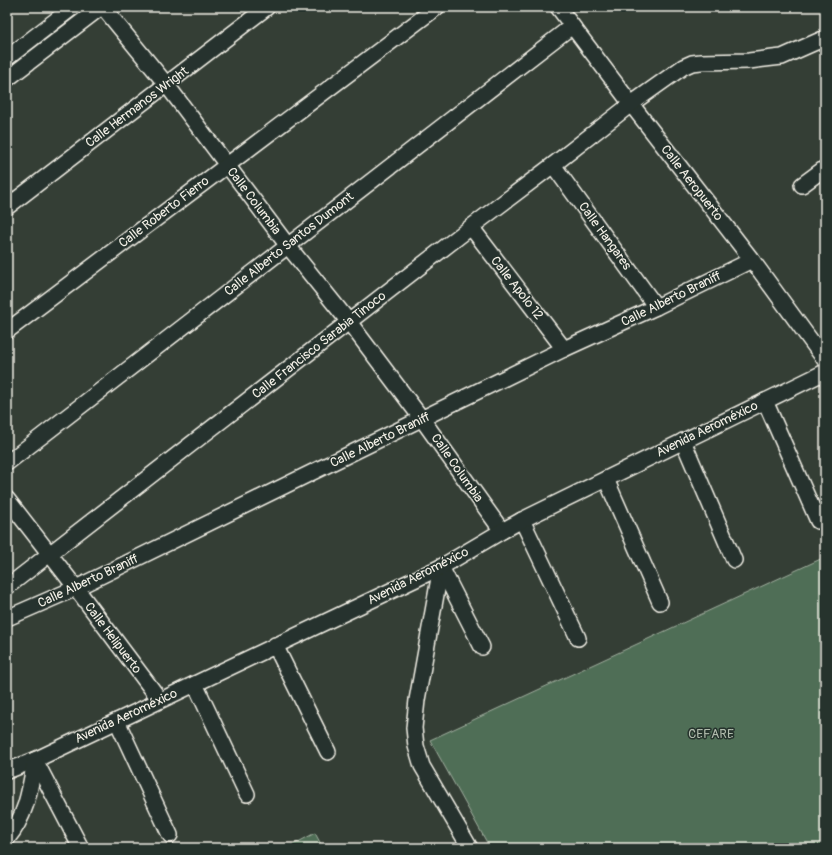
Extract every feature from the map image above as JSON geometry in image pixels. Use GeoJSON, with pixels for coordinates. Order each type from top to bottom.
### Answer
{"type":"FeatureCollection","features":[{"type":"Feature","properties":{"kind":"street"},"geometry":{"type":"LineString","coordinates":[[7,58],[73,7]]}},
{"type":"Feature","properties":{"kind":"street"},"geometry":{"type":"LineString","coordinates":[[7,79],[102,7]]}},
{"type":"Feature","properties":{"kind":"street","name":"Calle Columbia"},"geometry":{"type":"LineString","coordinates":[[102,7],[166,84],[288,246],[349,322],[422,419],[502,531]]}},
{"type":"Feature","properties":{"kind":"street","name":"Calle Hermanos Wright"},"geometry":{"type":"LineString","coordinates":[[7,207],[268,7]]}},
{"type":"Feature","properties":{"kind":"street","name":"Calle Roberto Fierro"},"geometry":{"type":"LineString","coordinates":[[7,331],[437,7]]}},
{"type":"Feature","properties":{"kind":"street","name":"Calle Aeropuerto"},"geometry":{"type":"LineString","coordinates":[[558,7],[752,260],[825,360]]}},
{"type":"Feature","properties":{"kind":"street","name":"Calle Alberto Santos Dumont"},"geometry":{"type":"LineString","coordinates":[[7,463],[572,26]]}},
{"type":"Feature","properties":{"kind":"street","name":"Calle Francisco Sarabia Tinoco"},"geometry":{"type":"LineString","coordinates":[[7,587],[553,166],[631,104],[683,67],[692,63],[782,57],[825,38]]}},
{"type":"Feature","properties":{"kind":"street","name":"Calle Hangares"},"geometry":{"type":"LineString","coordinates":[[553,166],[656,307]]}},
{"type":"Feature","properties":{"kind":"street"},"geometry":{"type":"LineString","coordinates":[[802,185],[825,168]]}},
{"type":"Feature","properties":{"kind":"street","name":"Calle Apolo 12"},"geometry":{"type":"LineString","coordinates":[[471,228],[564,349]]}},
{"type":"Feature","properties":{"kind":"street","name":"Calle Alberto Braniff"},"geometry":{"type":"LineString","coordinates":[[7,618],[76,588],[564,349],[656,307],[752,260]]}},
{"type":"Feature","properties":{"kind":"street","name":"Avenida Aeroméxico"},"geometry":{"type":"LineString","coordinates":[[7,771],[35,760],[441,567],[522,520],[825,372]]}},
{"type":"Feature","properties":{"kind":"street"},"geometry":{"type":"LineString","coordinates":[[765,401],[818,521]]}},
{"type":"Feature","properties":{"kind":"street"},"geometry":{"type":"LineString","coordinates":[[683,441],[734,560]]}},
{"type":"Feature","properties":{"kind":"street"},"geometry":{"type":"LineString","coordinates":[[606,479],[660,602]]}},
{"type":"Feature","properties":{"kind":"street","name":"Calle Helipuerto"},"geometry":{"type":"LineString","coordinates":[[7,500],[76,588],[160,700]]}},
{"type":"Feature","properties":{"kind":"street"},"geometry":{"type":"LineString","coordinates":[[522,520],[578,638]]}},
{"type":"Feature","properties":{"kind":"street"},"geometry":{"type":"LineString","coordinates":[[441,567],[482,647]]}},
{"type":"Feature","properties":{"kind":"street"},"geometry":{"type":"LineString","coordinates":[[441,567],[417,700],[414,728],[416,746],[422,766],[470,848]]}},
{"type":"Feature","properties":{"kind":"street"},"geometry":{"type":"LineString","coordinates":[[276,645],[328,752]]}},
{"type":"Feature","properties":{"kind":"street"},"geometry":{"type":"LineString","coordinates":[[195,684],[247,794]]}},
{"type":"Feature","properties":{"kind":"street"},"geometry":{"type":"LineString","coordinates":[[117,721],[170,835]]}},
{"type":"Feature","properties":{"kind":"street"},"geometry":{"type":"LineString","coordinates":[[7,839],[16,828],[26,808],[35,760]]}},
{"type":"Feature","properties":{"kind":"street"},"geometry":{"type":"LineString","coordinates":[[35,760],[81,848]]}},
{"type":"Feature","properties":{"kind":"green space","name":"CEFARE"},"geometry":{"type":"Polygon","coordinates":[[[825,557],[825,848],[490,848],[430,740],[825,557]]]}},
{"type":"Feature","properties":{"kind":"green space"},"geometry":{"type":"Polygon","coordinates":[[[315,833],[323,848],[287,848],[315,833]]]}}]}
